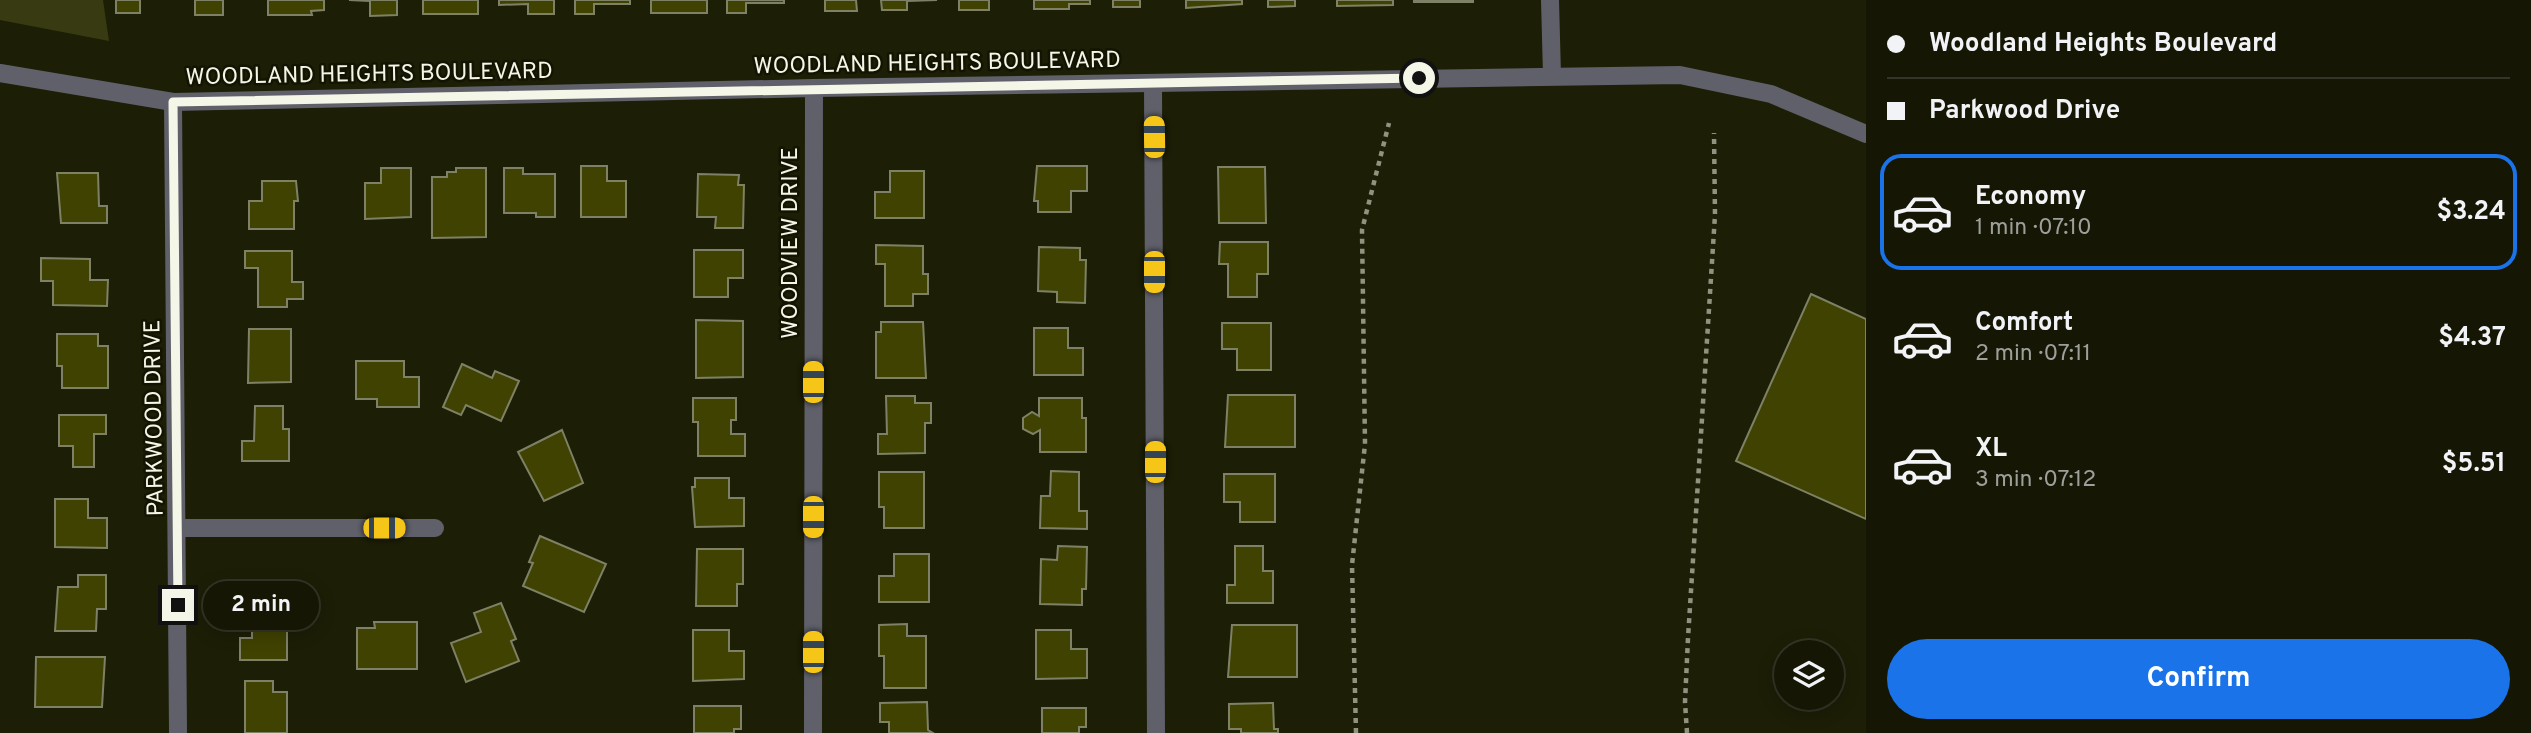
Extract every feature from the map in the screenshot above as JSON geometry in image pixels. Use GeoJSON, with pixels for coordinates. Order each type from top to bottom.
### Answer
{"type":"FeatureCollection","features":[{"type":"Feature","properties":{"kind":"street"},"geometry":{"type":"LineString","coordinates":[[1550,0],[1552,75]]}},
{"type":"Feature","properties":{"kind":"street","name":"WOODLAND HEIGHTS BOULEVARD"},"geometry":{"type":"LineString","coordinates":[[0,73],[173,102],[814,88],[1680,75],[1770,94],[1866,134]]}},
{"type":"Feature","properties":{"kind":"street"},"geometry":{"type":"LineString","coordinates":[[1153,83],[1156,733]]}},
{"type":"Feature","properties":{"kind":"street","name":"WOODVIEW DRIVE"},"geometry":{"type":"LineString","coordinates":[[813,733],[814,88]]}},
{"type":"Feature","properties":{"kind":"street","name":"PARKWOOD DRIVE"},"geometry":{"type":"LineString","coordinates":[[173,102],[178,733]]}},
{"type":"Feature","properties":{"kind":"street"},"geometry":{"type":"LineString","coordinates":[[178,528],[435,528]]}},
{"type":"Feature","properties":{"kind":"path"},"geometry":{"type":"LineString","coordinates":[[1356,733],[1352,565],[1365,444],[1362,230],[1389,123]]}},
{"type":"Feature","properties":{"kind":"path"},"geometry":{"type":"LineString","coordinates":[[1687,733],[1685,702],[1688,638],[1715,215],[1714,133]]}},
{"type":"Feature","properties":{"kind":"green space"},"geometry":{"type":"Polygon","coordinates":[[[0,0],[103,0],[109,41],[0,20],[0,0]]]}},
{"type":"Feature","properties":{"kind":"building"},"geometry":{"type":"Polygon","coordinates":[[[116,0],[140,0],[140,13],[116,13],[116,0]]]}},
{"type":"Feature","properties":{"kind":"building"},"geometry":{"type":"Polygon","coordinates":[[[195,0],[223,0],[223,15],[195,15],[195,0]]]}},
{"type":"Feature","properties":{"kind":"building"},"geometry":{"type":"Polygon","coordinates":[[[268,0],[324,0],[324,10],[311,11],[312,15],[268,15],[268,0]]]}},
{"type":"Feature","properties":{"kind":"building"},"geometry":{"type":"Polygon","coordinates":[[[349,0],[397,0],[397,15],[370,16],[370,1],[349,0]]]}},
{"type":"Feature","properties":{"kind":"building"},"geometry":{"type":"Polygon","coordinates":[[[423,0],[478,0],[478,14],[423,14],[423,0]]]}},
{"type":"Feature","properties":{"kind":"building"},"geometry":{"type":"Polygon","coordinates":[[[499,0],[554,0],[554,14],[528,14],[528,4],[499,5],[499,0]]]}},
{"type":"Feature","properties":{"kind":"building"},"geometry":{"type":"Polygon","coordinates":[[[575,0],[630,0],[630,4],[594,4],[594,14],[575,14],[575,0]]]}},
{"type":"Feature","properties":{"kind":"building"},"geometry":{"type":"Polygon","coordinates":[[[651,0],[707,0],[707,13],[651,13],[651,0]]]}},
{"type":"Feature","properties":{"kind":"building"},"geometry":{"type":"Polygon","coordinates":[[[727,0],[784,0],[784,3],[746,3],[746,13],[727,13],[727,0]]]}},
{"type":"Feature","properties":{"kind":"building"},"geometry":{"type":"Polygon","coordinates":[[[825,0],[856,0],[857,11],[825,11],[825,0]]]}},
{"type":"Feature","properties":{"kind":"building"},"geometry":{"type":"Polygon","coordinates":[[[881,0],[937,0],[907,1],[907,10],[882,10],[881,0]]]}},
{"type":"Feature","properties":{"kind":"building"},"geometry":{"type":"Polygon","coordinates":[[[959,0],[989,0],[989,10],[959,10],[959,0]]]}},
{"type":"Feature","properties":{"kind":"building"},"geometry":{"type":"Polygon","coordinates":[[[1034,0],[1090,0],[1090,4],[1069,4],[1069,9],[1034,9],[1034,0]]]}},
{"type":"Feature","properties":{"kind":"building"},"geometry":{"type":"Polygon","coordinates":[[[1113,0],[1140,0],[1140,7],[1113,7],[1113,0]]]}},
{"type":"Feature","properties":{"kind":"building"},"geometry":{"type":"Polygon","coordinates":[[[1186,0],[1242,0],[1242,4],[1186,8],[1186,0]]]}},
{"type":"Feature","properties":{"kind":"building"},"geometry":{"type":"Polygon","coordinates":[[[1268,0],[1295,0],[1295,6],[1268,7],[1268,0]]]}},
{"type":"Feature","properties":{"kind":"building"},"geometry":{"type":"Polygon","coordinates":[[[1337,0],[1393,0],[1393,5],[1337,6],[1337,0]]]}},
{"type":"Feature","properties":{"kind":"building"},"geometry":{"type":"Polygon","coordinates":[[[1473,0],[1473,2],[1414,2],[1473,0]]]}},
{"type":"Feature","properties":{"kind":"building"},"geometry":{"type":"Polygon","coordinates":[[[581,166],[607,166],[607,181],[626,181],[626,217],[581,217],[581,166]]]}},
{"type":"Feature","properties":{"kind":"building"},"geometry":{"type":"Polygon","coordinates":[[[1037,166],[1087,166],[1087,191],[1071,191],[1071,212],[1038,212],[1038,201],[1034,201],[1037,166]]]}},
{"type":"Feature","properties":{"kind":"building"},"geometry":{"type":"Polygon","coordinates":[[[1218,167],[1265,167],[1266,223],[1219,223],[1218,167]]]}},
{"type":"Feature","properties":{"kind":"building"},"geometry":{"type":"Polygon","coordinates":[[[381,168],[411,168],[411,217],[365,219],[365,183],[381,183],[381,168]]]}},
{"type":"Feature","properties":{"kind":"building"},"geometry":{"type":"Polygon","coordinates":[[[456,168],[486,168],[486,237],[432,238],[432,177],[447,177],[447,172],[456,172],[456,168]]]}},
{"type":"Feature","properties":{"kind":"building"},"geometry":{"type":"Polygon","coordinates":[[[504,168],[523,168],[523,174],[555,174],[555,217],[536,217],[536,213],[504,213],[504,168]]]}},
{"type":"Feature","properties":{"kind":"building"},"geometry":{"type":"Polygon","coordinates":[[[890,171],[924,171],[924,218],[875,218],[875,192],[890,192],[890,171]]]}},
{"type":"Feature","properties":{"kind":"building"},"geometry":{"type":"Polygon","coordinates":[[[57,173],[98,173],[99,206],[107,206],[107,223],[61,223],[57,173]]]}},
{"type":"Feature","properties":{"kind":"building"},"geometry":{"type":"Polygon","coordinates":[[[698,174],[739,175],[738,185],[744,185],[743,228],[715,228],[716,217],[697,217],[698,174]]]}},
{"type":"Feature","properties":{"kind":"building"},"geometry":{"type":"Polygon","coordinates":[[[262,181],[296,181],[298,201],[294,201],[294,229],[249,229],[249,201],[262,201],[262,181]]]}},
{"type":"Feature","properties":{"kind":"building"},"geometry":{"type":"Polygon","coordinates":[[[1220,242],[1268,242],[1268,274],[1257,274],[1257,297],[1228,297],[1228,264],[1219,264],[1220,242]]]}},
{"type":"Feature","properties":{"kind":"building"},"geometry":{"type":"Polygon","coordinates":[[[876,245],[923,246],[923,274],[928,274],[928,294],[913,294],[913,306],[885,306],[885,264],[876,264],[876,245]]]}},
{"type":"Feature","properties":{"kind":"building"},"geometry":{"type":"Polygon","coordinates":[[[1039,247],[1080,248],[1080,260],[1086,260],[1085,303],[1057,302],[1057,292],[1038,291],[1039,247]]]}},
{"type":"Feature","properties":{"kind":"building"},"geometry":{"type":"Polygon","coordinates":[[[694,250],[743,250],[743,278],[728,278],[728,297],[694,297],[694,250]]]}},
{"type":"Feature","properties":{"kind":"building"},"geometry":{"type":"Polygon","coordinates":[[[245,251],[292,251],[292,282],[303,282],[303,299],[287,299],[287,307],[258,307],[258,268],[245,268],[245,251]]]}},
{"type":"Feature","properties":{"kind":"building"},"geometry":{"type":"Polygon","coordinates":[[[41,258],[90,259],[90,280],[108,280],[107,306],[53,305],[53,281],[41,281],[41,258]]]}},
{"type":"Feature","properties":{"kind":"building"},"geometry":{"type":"Polygon","coordinates":[[[1811,294],[1866,319],[1866,519],[1736,461],[1811,294]]]}},
{"type":"Feature","properties":{"kind":"building"},"geometry":{"type":"Polygon","coordinates":[[[696,320],[743,321],[743,377],[696,378],[696,320]]]}},
{"type":"Feature","properties":{"kind":"building"},"geometry":{"type":"Polygon","coordinates":[[[881,322],[923,322],[926,378],[876,378],[876,332],[881,332],[881,322]]]}},
{"type":"Feature","properties":{"kind":"building"},"geometry":{"type":"Polygon","coordinates":[[[1222,323],[1271,323],[1271,370],[1237,370],[1237,349],[1222,349],[1222,323]]]}},
{"type":"Feature","properties":{"kind":"building"},"geometry":{"type":"Polygon","coordinates":[[[1034,328],[1068,328],[1068,348],[1083,348],[1083,375],[1034,375],[1034,328]]]}},
{"type":"Feature","properties":{"kind":"building"},"geometry":{"type":"Polygon","coordinates":[[[249,329],[291,329],[291,382],[248,383],[249,329]]]}},
{"type":"Feature","properties":{"kind":"building"},"geometry":{"type":"Polygon","coordinates":[[[57,334],[98,334],[98,346],[108,346],[108,388],[62,388],[62,366],[57,366],[57,334]]]}},
{"type":"Feature","properties":{"kind":"building"},"geometry":{"type":"Polygon","coordinates":[[[356,361],[404,361],[404,377],[419,377],[419,407],[377,407],[377,399],[356,399],[356,361]]]}},
{"type":"Feature","properties":{"kind":"building"},"geometry":{"type":"Polygon","coordinates":[[[462,364],[492,378],[495,371],[519,381],[501,421],[466,405],[461,415],[443,407],[462,364]]]}},
{"type":"Feature","properties":{"kind":"building"},"geometry":{"type":"Polygon","coordinates":[[[1228,395],[1295,395],[1295,447],[1225,447],[1228,395]]]}},
{"type":"Feature","properties":{"kind":"building"},"geometry":{"type":"Polygon","coordinates":[[[886,396],[915,396],[915,403],[931,403],[931,423],[925,423],[925,453],[878,454],[878,434],[887,434],[886,396]]]}},
{"type":"Feature","properties":{"kind":"building"},"geometry":{"type":"Polygon","coordinates":[[[693,398],[736,398],[736,420],[731,420],[731,434],[745,434],[745,456],[698,456],[698,422],[693,422],[693,398]]]}},
{"type":"Feature","properties":{"kind":"building"},"geometry":{"type":"Polygon","coordinates":[[[1039,398],[1082,398],[1082,418],[1086,418],[1086,452],[1040,452],[1040,430],[1033,434],[1023,429],[1023,418],[1032,412],[1039,416],[1039,398]]]}},
{"type":"Feature","properties":{"kind":"building"},"geometry":{"type":"Polygon","coordinates":[[[255,406],[283,406],[283,429],[289,429],[289,461],[242,461],[242,441],[254,441],[255,406]]]}},
{"type":"Feature","properties":{"kind":"building"},"geometry":{"type":"Polygon","coordinates":[[[59,415],[106,415],[106,434],[94,434],[94,467],[73,467],[73,446],[59,446],[59,415]]]}},
{"type":"Feature","properties":{"kind":"building"},"geometry":{"type":"Polygon","coordinates":[[[562,430],[583,483],[544,501],[518,452],[562,430]]]}},
{"type":"Feature","properties":{"kind":"building"},"geometry":{"type":"Polygon","coordinates":[[[1051,471],[1079,472],[1079,511],[1087,511],[1087,529],[1040,528],[1041,496],[1050,496],[1051,471]]]}},
{"type":"Feature","properties":{"kind":"building"},"geometry":{"type":"Polygon","coordinates":[[[879,472],[924,472],[924,528],[884,528],[884,507],[879,507],[879,472]]]}},
{"type":"Feature","properties":{"kind":"building"},"geometry":{"type":"Polygon","coordinates":[[[1224,474],[1275,474],[1275,522],[1240,522],[1240,502],[1224,502],[1224,474]]]}},
{"type":"Feature","properties":{"kind":"building"},"geometry":{"type":"Polygon","coordinates":[[[695,478],[729,478],[729,498],[744,498],[744,526],[695,527],[692,487],[695,487],[695,478]]]}},
{"type":"Feature","properties":{"kind":"building"},"geometry":{"type":"Polygon","coordinates":[[[55,499],[88,499],[88,518],[107,518],[107,548],[55,547],[55,499]]]}},
{"type":"Feature","properties":{"kind":"building"},"geometry":{"type":"Polygon","coordinates":[[[540,536],[606,564],[584,612],[523,586],[540,536]]]}},
{"type":"Feature","properties":{"kind":"building"},"geometry":{"type":"Polygon","coordinates":[[[1058,546],[1087,547],[1086,589],[1082,589],[1082,605],[1040,604],[1041,559],[1057,560],[1058,546]]]}},
{"type":"Feature","properties":{"kind":"building"},"geometry":{"type":"Polygon","coordinates":[[[1235,546],[1263,546],[1263,571],[1273,571],[1273,603],[1227,603],[1227,585],[1235,585],[1235,546]]]}},
{"type":"Feature","properties":{"kind":"building"},"geometry":{"type":"Polygon","coordinates":[[[697,549],[743,549],[743,584],[737,584],[737,606],[696,606],[697,549]]]}},
{"type":"Feature","properties":{"kind":"building"},"geometry":{"type":"Polygon","coordinates":[[[894,554],[929,554],[929,602],[879,602],[879,576],[894,576],[894,554]]]}},
{"type":"Feature","properties":{"kind":"building"},"geometry":{"type":"Polygon","coordinates":[[[78,575],[106,575],[106,609],[97,609],[96,631],[55,631],[58,587],[78,587],[78,575]]]}},
{"type":"Feature","properties":{"kind":"building"},"geometry":{"type":"Polygon","coordinates":[[[501,603],[516,639],[511,641],[519,661],[466,682],[451,643],[481,632],[474,613],[501,603]]]}},
{"type":"Feature","properties":{"kind":"building"},"geometry":{"type":"Polygon","coordinates":[[[252,604],[281,604],[281,628],[287,628],[287,660],[240,660],[240,638],[252,638],[252,604]]]}},
{"type":"Feature","properties":{"kind":"building"},"geometry":{"type":"Polygon","coordinates":[[[374,622],[417,622],[417,669],[357,669],[357,628],[375,628],[374,622]]]}},
{"type":"Feature","properties":{"kind":"building"},"geometry":{"type":"Polygon","coordinates":[[[907,624],[907,636],[926,636],[926,688],[884,688],[884,656],[879,656],[879,625],[907,624]]]}},
{"type":"Feature","properties":{"kind":"building"},"geometry":{"type":"Polygon","coordinates":[[[1232,625],[1297,625],[1297,677],[1228,677],[1232,625]]]}},
{"type":"Feature","properties":{"kind":"building"},"geometry":{"type":"Polygon","coordinates":[[[693,630],[729,630],[729,651],[744,651],[744,679],[693,681],[693,630]]]}},
{"type":"Feature","properties":{"kind":"building"},"geometry":{"type":"Polygon","coordinates":[[[1036,630],[1071,630],[1071,649],[1087,649],[1087,678],[1036,679],[1036,630]]]}},
{"type":"Feature","properties":{"kind":"building"},"geometry":{"type":"Polygon","coordinates":[[[36,657],[105,657],[102,707],[35,707],[36,657]]]}},
{"type":"Feature","properties":{"kind":"building"},"geometry":{"type":"Polygon","coordinates":[[[245,681],[273,681],[273,692],[287,692],[287,733],[245,733],[245,681]]]}},
{"type":"Feature","properties":{"kind":"building"},"geometry":{"type":"Polygon","coordinates":[[[927,702],[928,730],[933,733],[889,733],[889,722],[880,722],[880,703],[927,702]]]}},
{"type":"Feature","properties":{"kind":"building"},"geometry":{"type":"Polygon","coordinates":[[[1273,703],[1274,729],[1278,729],[1278,733],[1241,733],[1241,729],[1229,729],[1229,704],[1273,703]]]}},
{"type":"Feature","properties":{"kind":"building"},"geometry":{"type":"Polygon","coordinates":[[[694,706],[741,706],[741,729],[734,729],[734,733],[694,733],[694,706]]]}},
{"type":"Feature","properties":{"kind":"building"},"geometry":{"type":"Polygon","coordinates":[[[1042,708],[1086,708],[1086,727],[1079,727],[1079,733],[1042,733],[1042,708]]]}},
{"type":"Feature","properties":{"kind":"route"},"geometry":{"type":"LineString","coordinates":[[178,605],[173,102],[1419,78]]}}]}
